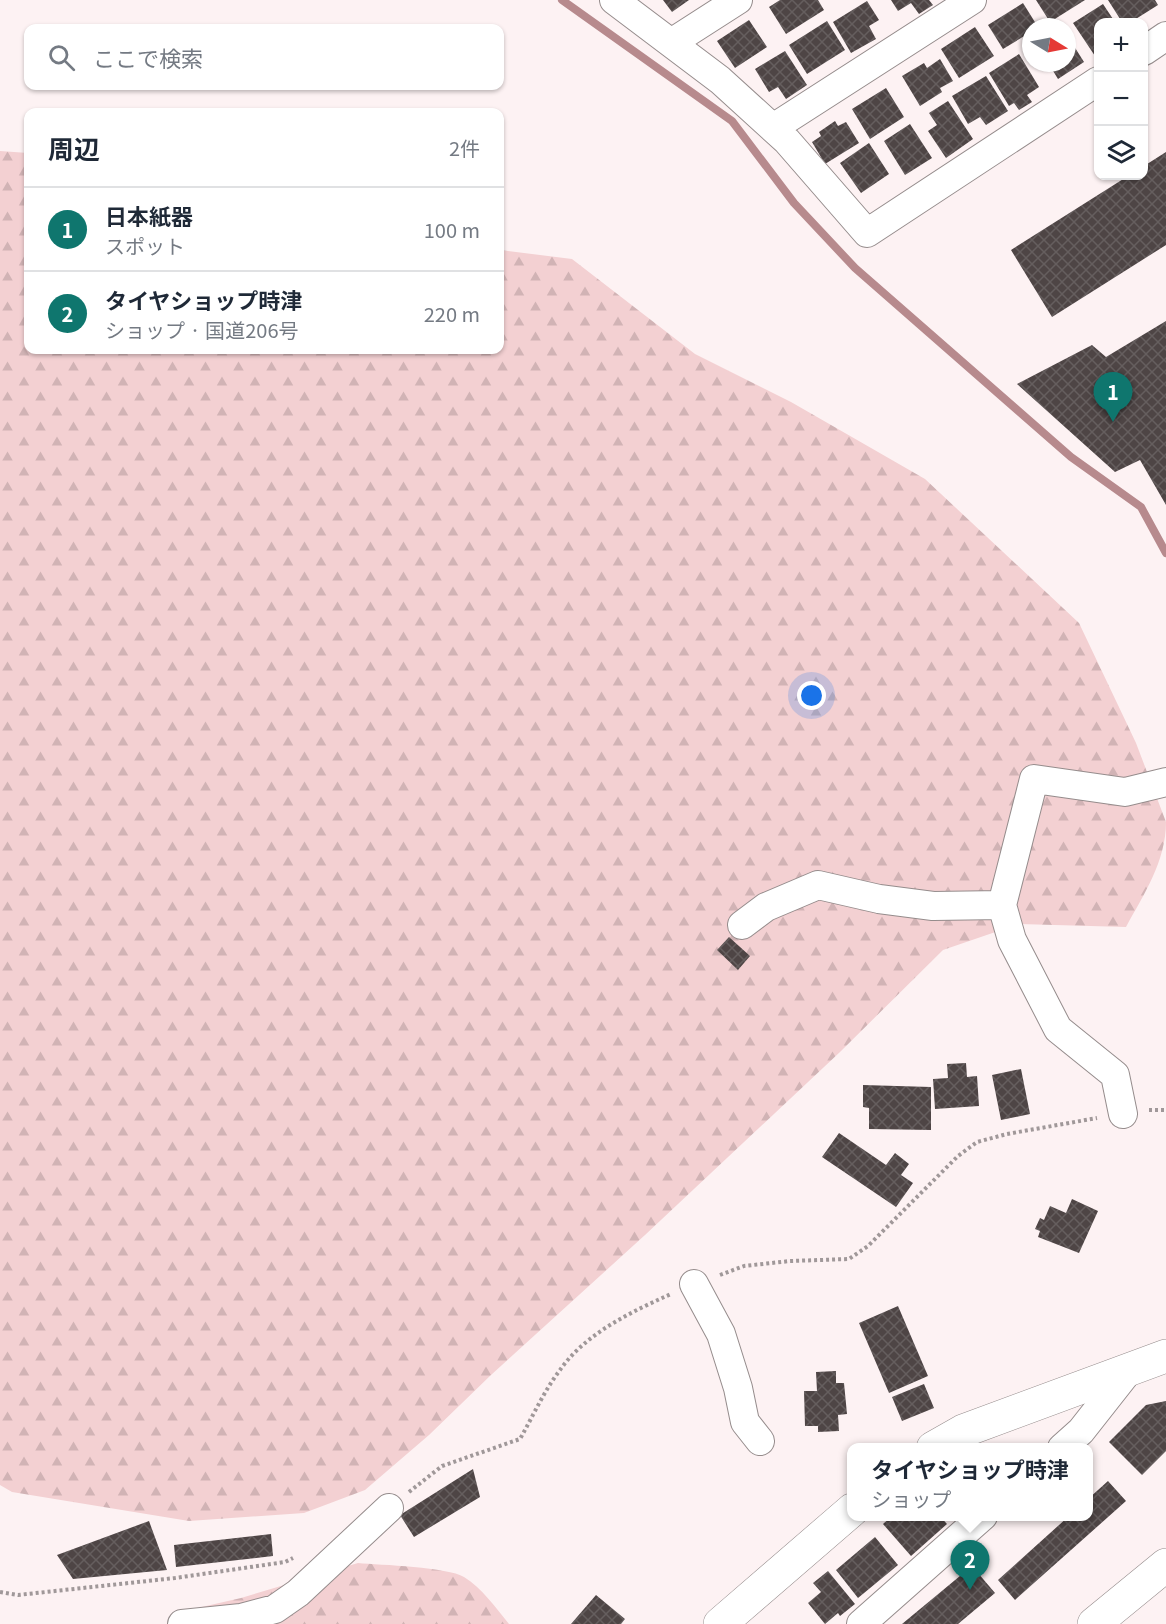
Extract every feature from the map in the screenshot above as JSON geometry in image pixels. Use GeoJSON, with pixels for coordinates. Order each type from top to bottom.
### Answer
{"type":"FeatureCollection","features":[{"type":"Feature","properties":{"kind":"main road"},"geometry":{"type":"LineString","coordinates":[[942,1443],[963,1431],[1166,1356]]}},
{"type":"Feature","properties":{"kind":"main road"},"geometry":{"type":"LineString","coordinates":[[720,1624],[847,1513]]}},
{"type":"Feature","properties":{"kind":"main road"},"geometry":{"type":"LineString","coordinates":[[1094,1624],[1166,1565]]}},
{"type":"Feature","properties":{"kind":"street"},"geometry":{"type":"LineString","coordinates":[[614,0],[720,80],[773,128],[867,233],[1094,84]]}},
{"type":"Feature","properties":{"kind":"street"},"geometry":{"type":"LineString","coordinates":[[671,43],[738,0]]}},
{"type":"Feature","properties":{"kind":"street"},"geometry":{"type":"LineString","coordinates":[[773,128],[972,0]]}},
{"type":"Feature","properties":{"kind":"street"},"geometry":{"type":"LineString","coordinates":[[1148,48],[1166,36]]}},
{"type":"Feature","properties":{"kind":"street"},"geometry":{"type":"LineString","coordinates":[[1123,1114],[1115,1075],[1058,1029],[1012,940],[1002,905],[1034,779],[1125,792],[1166,782]]}},
{"type":"Feature","properties":{"kind":"street"},"geometry":{"type":"LineString","coordinates":[[742,925],[766,907],[818,885],[879,899],[933,906],[1002,905]]}},
{"type":"Feature","properties":{"kind":"street"},"geometry":{"type":"LineString","coordinates":[[694,1284],[721,1334],[738,1388],[745,1422],[760,1441]]}},
{"type":"Feature","properties":{"kind":"street"},"geometry":{"type":"LineString","coordinates":[[1068,1443],[1081,1431],[1129,1370]]}},
{"type":"Feature","properties":{"kind":"street"},"geometry":{"type":"LineString","coordinates":[[189,1624],[241,1618],[275,1609],[298,1593],[389,1508]]}},
{"type":"Feature","properties":{"kind":"street"},"geometry":{"type":"LineString","coordinates":[[861,1624],[977,1521]]}},
{"type":"Feature","properties":{"kind":"path"},"geometry":{"type":"LineString","coordinates":[[389,1508],[442,1466],[520,1439],[560,1369],[588,1339],[635,1310],[694,1284],[744,1266],[790,1261],[849,1259],[868,1246],[958,1156],[977,1142],[1007,1134],[1146,1110],[1166,1110]]}},
{"type":"Feature","properties":{"kind":"path"},"geometry":{"type":"LineString","coordinates":[[0,1592],[18,1595],[175,1578],[285,1562],[295,1557]]}},
{"type":"Feature","properties":{"kind":"green space"},"geometry":{"type":"Polygon","coordinates":[[[0,151],[24,153],[24,354],[504,354],[504,250],[572,259],[695,354],[791,402],[925,479],[1079,623],[1136,743],[1166,822],[1158,864],[1147,890],[1126,927],[1019,924],[943,950],[840,1052],[645,1235],[491,1375],[429,1435],[365,1490],[304,1513],[189,1521],[12,1492],[0,1485],[0,151]]]}},
{"type":"Feature","properties":{"kind":"green space"},"geometry":{"type":"Polygon","coordinates":[[[358,1563],[429,1569],[464,1577],[477,1587],[509,1624],[189,1624],[193,1609],[241,1598],[358,1563]]]}},
{"type":"Feature","properties":{"kind":"building"},"geometry":{"type":"Polygon","coordinates":[[[663,0],[689,0],[672,12],[663,0]]]}},
{"type":"Feature","properties":{"kind":"building"},"geometry":{"type":"Polygon","coordinates":[[[780,0],[818,0],[824,10],[786,34],[769,7],[780,0]]]}},
{"type":"Feature","properties":{"kind":"building"},"geometry":{"type":"Polygon","coordinates":[[[891,0],[929,0],[933,5],[919,14],[911,3],[898,11],[891,0]]]}},
{"type":"Feature","properties":{"kind":"building"},"geometry":{"type":"Polygon","coordinates":[[[1036,0],[1085,0],[1056,18],[1047,18],[1036,0]]]}},
{"type":"Feature","properties":{"kind":"building"},"geometry":{"type":"Polygon","coordinates":[[[1108,0],[1155,0],[1158,5],[1137,18],[1119,18],[1108,0]]]}},
{"type":"Feature","properties":{"kind":"building"},"geometry":{"type":"Polygon","coordinates":[[[867,1],[879,20],[869,26],[876,39],[851,53],[833,22],[867,1]]]}},
{"type":"Feature","properties":{"kind":"building"},"geometry":{"type":"Polygon","coordinates":[[[1023,3],[1032,18],[1022,18],[1022,37],[1003,49],[988,25],[1023,3]]]}},
{"type":"Feature","properties":{"kind":"building"},"geometry":{"type":"Polygon","coordinates":[[[1103,4],[1112,18],[1094,18],[1094,54],[1076,28],[1076,21],[1103,4]]]}},
{"type":"Feature","properties":{"kind":"building"},"geometry":{"type":"Polygon","coordinates":[[[749,20],[767,47],[735,68],[717,41],[749,20]]]}},
{"type":"Feature","properties":{"kind":"building"},"geometry":{"type":"Polygon","coordinates":[[[827,21],[845,50],[807,74],[789,45],[827,21]]]}},
{"type":"Feature","properties":{"kind":"building"},"geometry":{"type":"Polygon","coordinates":[[[975,27],[994,56],[959,78],[941,49],[975,27]]]}},
{"type":"Feature","properties":{"kind":"building"},"geometry":{"type":"Polygon","coordinates":[[[1076,49],[1084,62],[1076,67],[1076,49]]]}},
{"type":"Feature","properties":{"kind":"building"},"geometry":{"type":"Polygon","coordinates":[[[785,51],[807,85],[786,99],[778,87],[769,92],[755,69],[785,51]]]}},
{"type":"Feature","properties":{"kind":"building"},"geometry":{"type":"Polygon","coordinates":[[[1019,54],[1022,59],[1022,72],[1030,72],[1039,87],[1027,95],[1032,102],[1019,110],[1014,103],[1009,106],[989,73],[1019,54]]]}},
{"type":"Feature","properties":{"kind":"building"},"geometry":{"type":"Polygon","coordinates":[[[940,59],[953,81],[940,88],[942,92],[920,106],[902,76],[924,63],[927,68],[940,59]]]}},
{"type":"Feature","properties":{"kind":"building"},"geometry":{"type":"Polygon","coordinates":[[[1054,72],[1069,72],[1058,79],[1054,72]]]}},
{"type":"Feature","properties":{"kind":"building"},"geometry":{"type":"Polygon","coordinates":[[[986,76],[1008,111],[986,125],[980,117],[968,124],[952,96],[986,76]]]}},
{"type":"Feature","properties":{"kind":"building"},"geometry":{"type":"Polygon","coordinates":[[[886,88],[904,117],[870,139],[852,109],[886,88]]]}},
{"type":"Feature","properties":{"kind":"building"},"geometry":{"type":"Polygon","coordinates":[[[948,101],[973,139],[946,158],[928,131],[937,125],[929,113],[948,101]]]}},
{"type":"Feature","properties":{"kind":"building"},"geometry":{"type":"Polygon","coordinates":[[[835,121],[838,126],[846,122],[859,143],[825,164],[812,142],[821,136],[819,132],[835,121]]]}},
{"type":"Feature","properties":{"kind":"building"},"geometry":{"type":"Polygon","coordinates":[[[910,124],[932,158],[905,175],[884,141],[910,124]]]}},
{"type":"Feature","properties":{"kind":"building"},"geometry":{"type":"Polygon","coordinates":[[[869,143],[889,174],[861,193],[840,163],[869,143]]]}},
{"type":"Feature","properties":{"kind":"building"},"geometry":{"type":"Polygon","coordinates":[[[1166,152],[1166,245],[1052,317],[1011,250],[1122,180],[1148,180],[1148,163],[1166,152]]]}},
{"type":"Feature","properties":{"kind":"building"},"geometry":{"type":"Polygon","coordinates":[[[1166,321],[1166,505],[1140,460],[1115,472],[1017,384],[1092,345],[1106,357],[1166,321]]]}},
{"type":"Feature","properties":{"kind":"building"},"geometry":{"type":"Polygon","coordinates":[[[729,937],[750,956],[738,970],[717,950],[729,937]]]}},
{"type":"Feature","properties":{"kind":"building"},"geometry":{"type":"Polygon","coordinates":[[[966,1063],[967,1077],[977,1076],[979,1106],[935,1109],[933,1079],[948,1078],[947,1064],[966,1063]]]}},
{"type":"Feature","properties":{"kind":"building"},"geometry":{"type":"Polygon","coordinates":[[[1021,1069],[1030,1114],[1001,1120],[992,1075],[1021,1069]]]}},
{"type":"Feature","properties":{"kind":"building"},"geometry":{"type":"Polygon","coordinates":[[[863,1085],[931,1087],[931,1130],[869,1129],[869,1108],[863,1107],[863,1085]]]}},
{"type":"Feature","properties":{"kind":"building"},"geometry":{"type":"Polygon","coordinates":[[[839,1133],[886,1165],[895,1153],[909,1164],[901,1175],[913,1183],[896,1207],[822,1157],[839,1133]]]}},
{"type":"Feature","properties":{"kind":"building"},"geometry":{"type":"Polygon","coordinates":[[[1072,1199],[1098,1211],[1079,1253],[1038,1237],[1040,1231],[1035,1229],[1040,1218],[1044,1220],[1050,1206],[1066,1213],[1072,1199]]]}},
{"type":"Feature","properties":{"kind":"building"},"geometry":{"type":"Polygon","coordinates":[[[898,1306],[928,1376],[889,1393],[859,1323],[898,1306]]]}},
{"type":"Feature","properties":{"kind":"building"},"geometry":{"type":"Polygon","coordinates":[[[836,1371],[836,1383],[844,1383],[847,1414],[838,1415],[839,1431],[818,1432],[818,1426],[805,1426],[804,1391],[817,1391],[816,1372],[836,1371]]]}},
{"type":"Feature","properties":{"kind":"building"},"geometry":{"type":"Polygon","coordinates":[[[924,1384],[934,1408],[902,1421],[892,1397],[924,1384]]]}},
{"type":"Feature","properties":{"kind":"building"},"geometry":{"type":"Polygon","coordinates":[[[1166,1401],[1166,1451],[1142,1475],[1109,1442],[1146,1405],[1166,1401]]]}},
{"type":"Feature","properties":{"kind":"building"},"geometry":{"type":"Polygon","coordinates":[[[473,1469],[480,1497],[414,1537],[400,1515],[473,1469]]]}},
{"type":"Feature","properties":{"kind":"building"},"geometry":{"type":"Polygon","coordinates":[[[1108,1481],[1126,1501],[1015,1600],[998,1580],[1063,1521],[1093,1521],[1093,1494],[1108,1481]]]}},
{"type":"Feature","properties":{"kind":"building"},"geometry":{"type":"Polygon","coordinates":[[[149,1521],[167,1570],[73,1579],[57,1555],[149,1521]]]}},
{"type":"Feature","properties":{"kind":"building"},"geometry":{"type":"Polygon","coordinates":[[[886,1521],[944,1521],[947,1524],[911,1556],[883,1524],[886,1521]]]}},
{"type":"Feature","properties":{"kind":"building"},"geometry":{"type":"Polygon","coordinates":[[[271,1534],[273,1556],[176,1567],[174,1545],[271,1534]]]}},
{"type":"Feature","properties":{"kind":"building"},"geometry":{"type":"Polygon","coordinates":[[[875,1537],[898,1565],[858,1598],[836,1570],[875,1537]]]}},
{"type":"Feature","properties":{"kind":"building"},"geometry":{"type":"Polygon","coordinates":[[[972,1566],[995,1593],[958,1624],[902,1624],[972,1566]]]}},
{"type":"Feature","properties":{"kind":"building"},"geometry":{"type":"Polygon","coordinates":[[[828,1571],[855,1604],[840,1616],[838,1613],[825,1624],[808,1603],[821,1592],[813,1583],[828,1571]]]}},
{"type":"Feature","properties":{"kind":"building"},"geometry":{"type":"Polygon","coordinates":[[[596,1595],[625,1619],[621,1624],[571,1624],[596,1595]]]}},
{"type":"Feature","properties":{"kind":"waterway"},"geometry":{"type":"LineString","coordinates":[[562,0],[732,121],[794,203],[855,268],[1071,457],[1141,507],[1166,553]]}},
{"type":"Feature","properties":{"kind":"place","name":"日本紙器"},"geometry":{"type":"Point","coordinates":[1113,422]}},
{"type":"Feature","properties":{"kind":"place","name":"タイヤショップ時津"},"geometry":{"type":"Point","coordinates":[970,1590]}}]}
